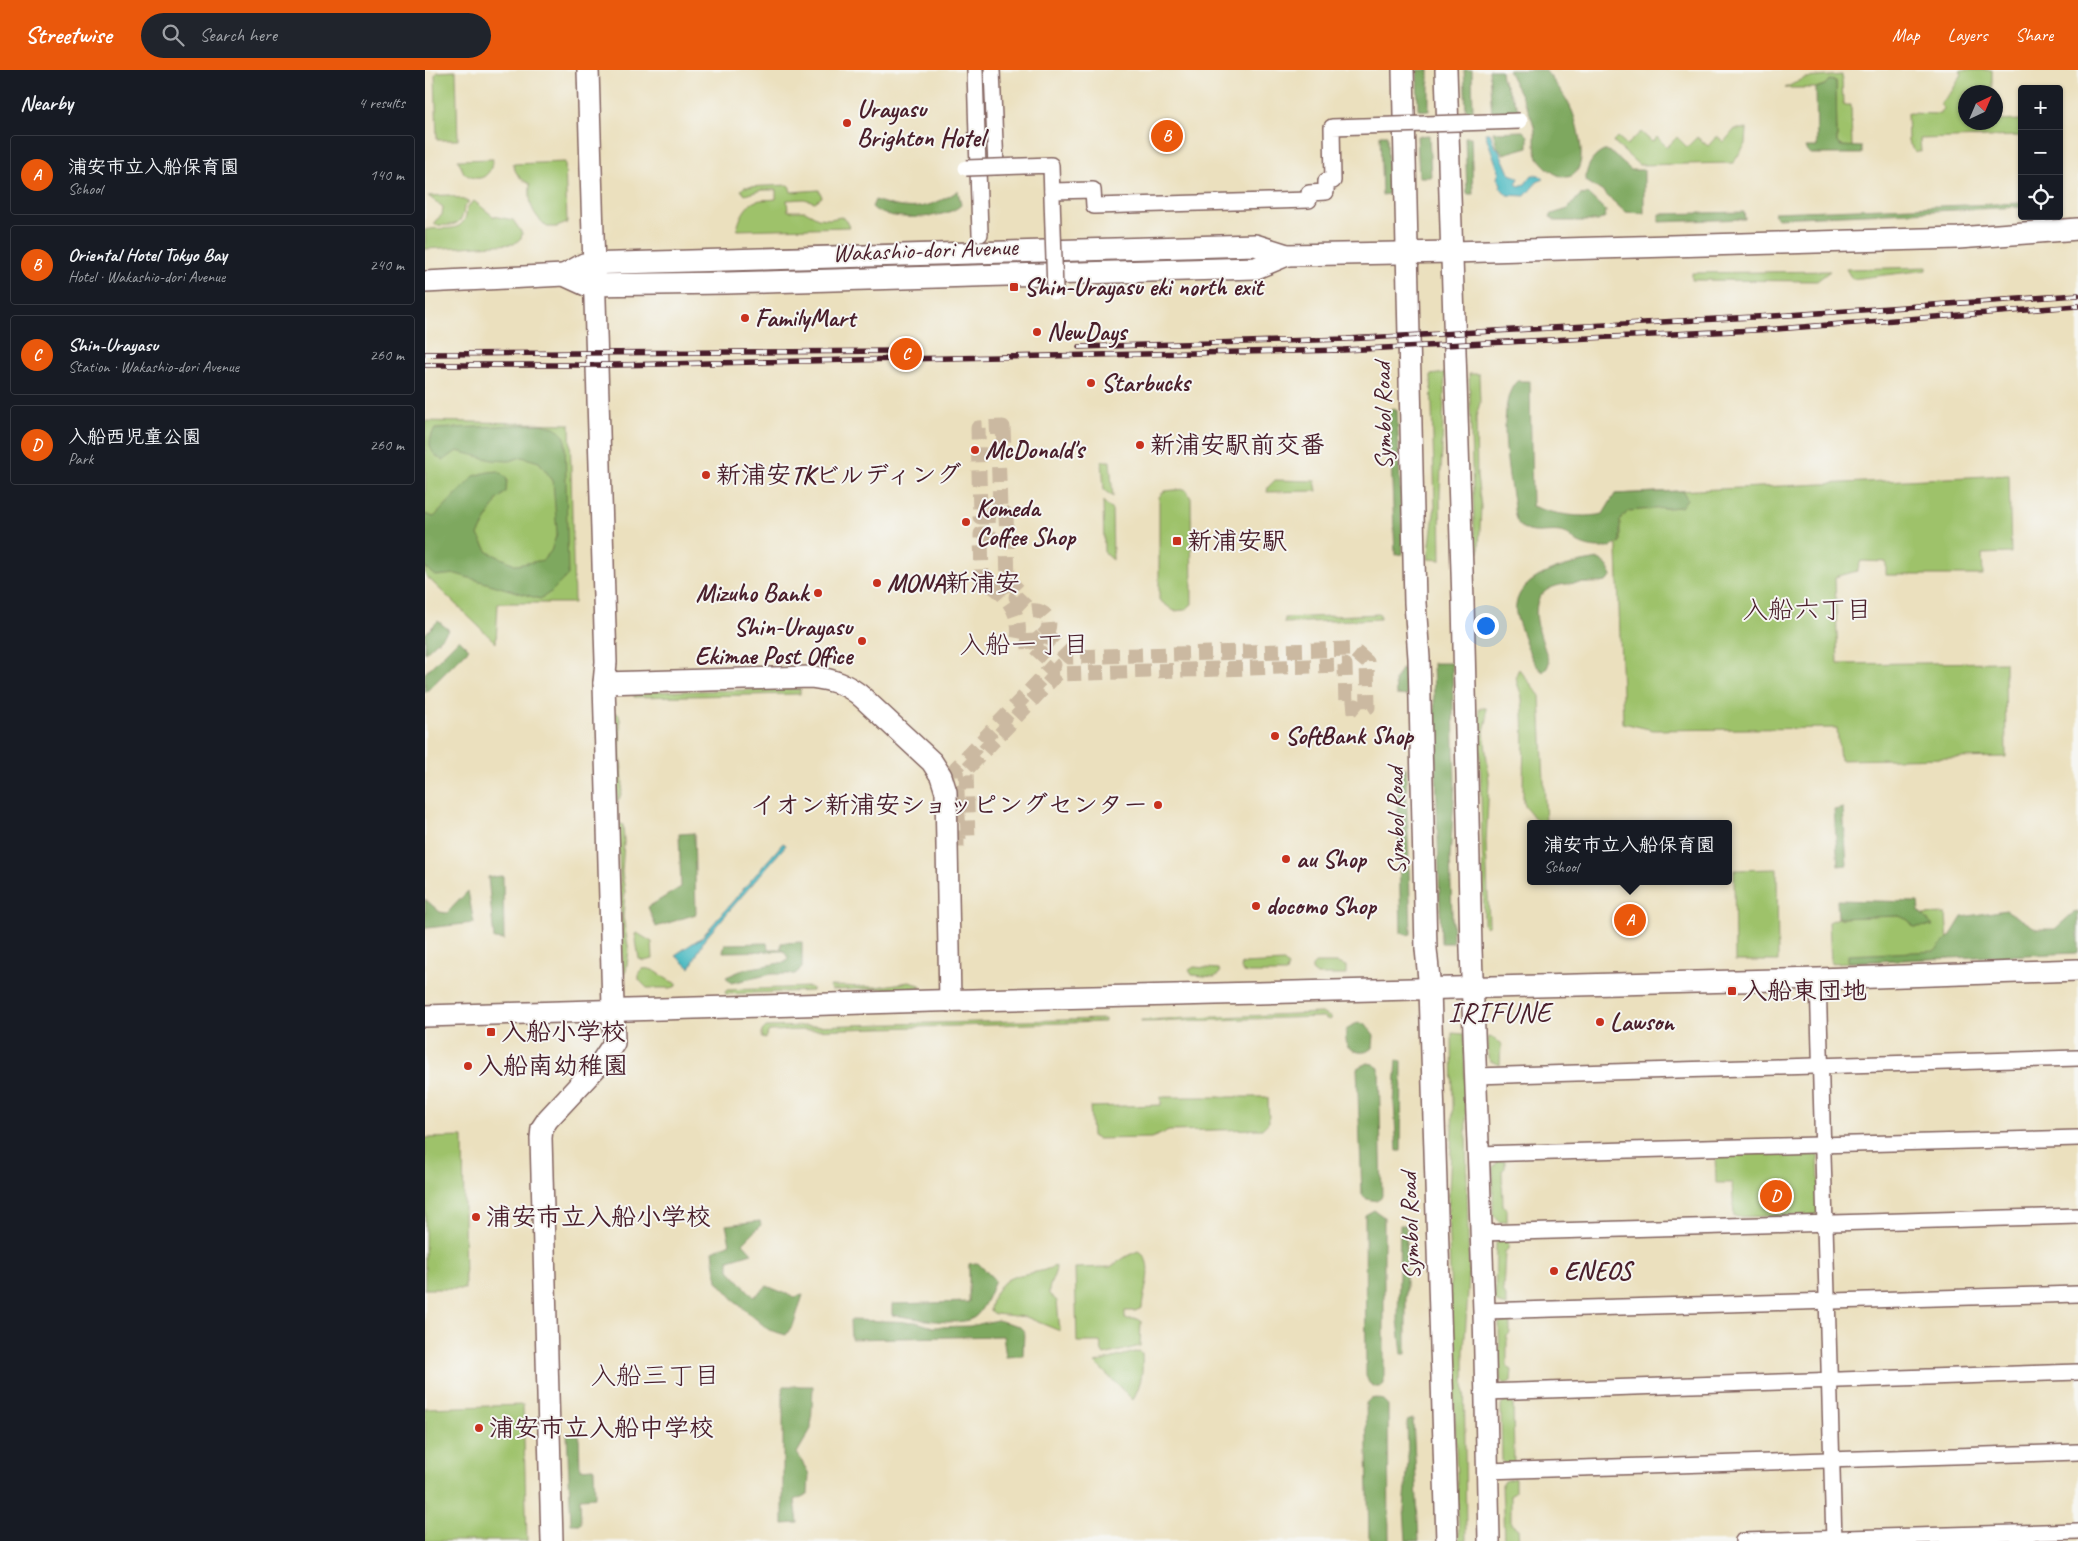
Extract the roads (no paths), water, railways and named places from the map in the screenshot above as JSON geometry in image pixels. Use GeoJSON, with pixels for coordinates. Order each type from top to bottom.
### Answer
{"type":"FeatureCollection","features":[{"type":"Feature","properties":{"kind":"street"},"geometry":{"type":"LineString","coordinates":[[552,1541],[542,1128],[548,1118],[610,1051],[614,1043],[604,682],[606,662],[588,70]]}},
{"type":"Feature","properties":{"kind":"street"},"geometry":{"type":"LineString","coordinates":[[975,70],[980,234]]}},
{"type":"Feature","properties":{"kind":"street"},"geometry":{"type":"LineString","coordinates":[[992,70],[995,167]]}},
{"type":"Feature","properties":{"kind":"street","name":"Symbol Road"},"geometry":{"type":"LineString","coordinates":[[1403,70],[1415,603],[1419,658],[1426,949],[1430,989],[1447,1541]]}},
{"type":"Feature","properties":{"kind":"street"},"geometry":{"type":"LineString","coordinates":[[1446,70],[1453,252],[1472,988],[1484,1311],[1489,1541]]}},
{"type":"Feature","properties":{"kind":"street"},"geometry":{"type":"LineString","coordinates":[[1052,191],[1093,190],[1094,206],[1309,200],[1309,193],[1326,192],[1326,181],[1333,181],[1332,127],[1520,122]]}},
{"type":"Feature","properties":{"kind":"street"},"geometry":{"type":"LineString","coordinates":[[966,168],[1051,165],[1055,292]]}},
{"type":"Feature","properties":{"kind":"street","name":"Wakashio-dori Avenue"},"geometry":{"type":"LineString","coordinates":[[425,282],[563,275],[584,264],[595,274],[1255,245],[1287,255],[1453,252],[1958,238],[2078,229]]}},
{"type":"Feature","properties":{"kind":"street"},"geometry":{"type":"LineString","coordinates":[[604,682],[812,677],[835,680],[854,690],[863,698],[932,762],[941,776],[946,792],[950,1001]]}},
{"type":"Feature","properties":{"kind":"street"},"geometry":{"type":"LineString","coordinates":[[425,1016],[1818,979],[2078,970]]}},
{"type":"Feature","properties":{"kind":"street"},"geometry":{"type":"LineString","coordinates":[[1818,979],[1834,1540]]}},
{"type":"Feature","properties":{"kind":"street"},"geometry":{"type":"LineString","coordinates":[[1476,1076],[2078,1058]]}},
{"type":"Feature","properties":{"kind":"street"},"geometry":{"type":"LineString","coordinates":[[1478,1154],[1822,1143],[2078,1138]]}},
{"type":"Feature","properties":{"kind":"street"},"geometry":{"type":"LineString","coordinates":[[1481,1233],[2078,1216]]}},
{"type":"Feature","properties":{"kind":"street"},"geometry":{"type":"LineString","coordinates":[[1484,1311],[2078,1294]]}},
{"type":"Feature","properties":{"kind":"street"},"geometry":{"type":"LineString","coordinates":[[1485,1392],[2078,1372]]}},
{"type":"Feature","properties":{"kind":"street"},"geometry":{"type":"LineString","coordinates":[[1487,1471],[2078,1452]]}},
{"type":"Feature","properties":{"kind":"street"},"geometry":{"type":"LineString","coordinates":[[1743,1541],[1834,1540],[2078,1531]]}},
{"type":"Feature","properties":{"kind":"water"},"geometry":{"type":"Polygon","coordinates":[[[1485,133],[1490,133],[1509,173],[1519,178],[1516,184],[1519,186],[1525,184],[1532,175],[1539,175],[1544,179],[1537,182],[1525,196],[1507,195],[1500,187],[1501,184],[1497,178],[1499,172],[1485,133]]]}},
{"type":"Feature","properties":{"kind":"water"},"geometry":{"type":"Polygon","coordinates":[[[783,843],[786,845],[704,940],[690,968],[675,955],[702,937],[783,843]]]}},
{"type":"Feature","properties":{"kind":"tunnel"},"geometry":{"type":"LineString","coordinates":[[1003,427],[1004,448],[998,448],[1000,509],[1006,514],[1008,580],[1020,592],[1016,597],[1031,611],[1038,611],[1047,618],[1048,629],[1036,641],[1017,642],[1018,622],[1011,605],[1005,597],[982,580],[981,534],[989,534],[988,517],[980,517],[978,428],[1003,427]]}},
{"type":"Feature","properties":{"kind":"tunnel"},"geometry":{"type":"LineString","coordinates":[[1045,633],[1069,657],[1352,649],[1367,662],[1368,707],[1362,711],[1356,706],[1346,707],[1345,665],[1057,674],[966,770],[968,840],[959,840],[956,768],[1054,665],[1029,642],[1036,641],[1045,633]]}},
{"type":"Feature","properties":{"kind":"railway"},"geometry":{"type":"LineString","coordinates":[[1079,347],[1347,339],[1789,315],[2078,295]]}},
{"type":"Feature","properties":{"kind":"railway"},"geometry":{"type":"LineString","coordinates":[[425,365],[615,365],[1343,350],[1776,329],[2078,306]]}},
{"type":"Feature","properties":{"kind":"railway"},"geometry":{"type":"LineString","coordinates":[[425,354],[900,351]]}},
{"type":"Feature","properties":{"kind":"place","name":"Urayasu Brighton Hotel"},"geometry":{"type":"Point","coordinates":[847,123]}},
{"type":"Feature","properties":{"kind":"place","name":"Oriental Hotel Tokyo Bay"},"geometry":{"type":"Point","coordinates":[1167,136]}},
{"type":"Feature","properties":{"kind":"place","name":"Shin-Urayasu eki north exit"},"geometry":{"type":"Point","coordinates":[1014,287]}},
{"type":"Feature","properties":{"kind":"place","name":"FamilyMart"},"geometry":{"type":"Point","coordinates":[745,318]}},
{"type":"Feature","properties":{"kind":"place","name":"NewDays"},"geometry":{"type":"Point","coordinates":[1037,332]}},
{"type":"Feature","properties":{"kind":"place","name":"Shin-Urayasu"},"geometry":{"type":"Point","coordinates":[906,354]}},
{"type":"Feature","properties":{"kind":"place","name":"Starbucks"},"geometry":{"type":"Point","coordinates":[1091,383]}},
{"type":"Feature","properties":{"kind":"place","name":"新浦安駅前交番"},"geometry":{"type":"Point","coordinates":[1140,445]}},
{"type":"Feature","properties":{"kind":"place","name":"McDonald's"},"geometry":{"type":"Point","coordinates":[975,450]}},
{"type":"Feature","properties":{"kind":"place","name":"新浦安TKビルディング"},"geometry":{"type":"Point","coordinates":[706,475]}},
{"type":"Feature","properties":{"kind":"place","name":"Komeda Coffee Shop"},"geometry":{"type":"Point","coordinates":[966,522]}},
{"type":"Feature","properties":{"kind":"place","name":"新浦安駅"},"geometry":{"type":"Point","coordinates":[1177,541]}},
{"type":"Feature","properties":{"kind":"place","name":"MONA新浦安"},"geometry":{"type":"Point","coordinates":[877,583]}},
{"type":"Feature","properties":{"kind":"place","name":"Mizuho Bank"},"geometry":{"type":"Point","coordinates":[818,593]}},
{"type":"Feature","properties":{"kind":"place","name":"Shin-Urayasu Ekimae Post Office"},"geometry":{"type":"Point","coordinates":[862,641]}},
{"type":"Feature","properties":{"kind":"place","name":"SoftBank Shop"},"geometry":{"type":"Point","coordinates":[1275,736]}},
{"type":"Feature","properties":{"kind":"place","name":"イオン新浦安ショッピングセンター"},"geometry":{"type":"Point","coordinates":[1158,805]}},
{"type":"Feature","properties":{"kind":"place","name":"au Shop"},"geometry":{"type":"Point","coordinates":[1286,859]}},
{"type":"Feature","properties":{"kind":"place","name":"docomo Shop"},"geometry":{"type":"Point","coordinates":[1256,906]}},
{"type":"Feature","properties":{"kind":"place","name":"浦安市立入船保育園"},"geometry":{"type":"Point","coordinates":[1630,920]}},
{"type":"Feature","properties":{"kind":"place","name":"入船東団地"},"geometry":{"type":"Point","coordinates":[1732,991]}},
{"type":"Feature","properties":{"kind":"place","name":"Lawson"},"geometry":{"type":"Point","coordinates":[1600,1022]}},
{"type":"Feature","properties":{"kind":"place","name":"入船小学校"},"geometry":{"type":"Point","coordinates":[491,1032]}},
{"type":"Feature","properties":{"kind":"place","name":"入船南幼稚園"},"geometry":{"type":"Point","coordinates":[468,1066]}},
{"type":"Feature","properties":{"kind":"place","name":"入船西児童公園"},"geometry":{"type":"Point","coordinates":[1776,1196]}},
{"type":"Feature","properties":{"kind":"place","name":"浦安市立入船小学校"},"geometry":{"type":"Point","coordinates":[476,1217]}},
{"type":"Feature","properties":{"kind":"place","name":"ENEOS"},"geometry":{"type":"Point","coordinates":[1554,1271]}},
{"type":"Feature","properties":{"kind":"place","name":"浦安市立入船中学校"},"geometry":{"type":"Point","coordinates":[479,1428]}},
{"type":"Feature","properties":{"kind":"district","name":"入船六丁目"},"geometry":{"type":"Point","coordinates":[1807,609]}},
{"type":"Feature","properties":{"kind":"district","name":"入船一丁目"},"geometry":{"type":"Point","coordinates":[1024,644]}},
{"type":"Feature","properties":{"kind":"district","name":"IRIFUNE"},"geometry":{"type":"Point","coordinates":[1500,1012]}},
{"type":"Feature","properties":{"kind":"district","name":"入船三丁目"},"geometry":{"type":"Point","coordinates":[655,1375]}}]}
